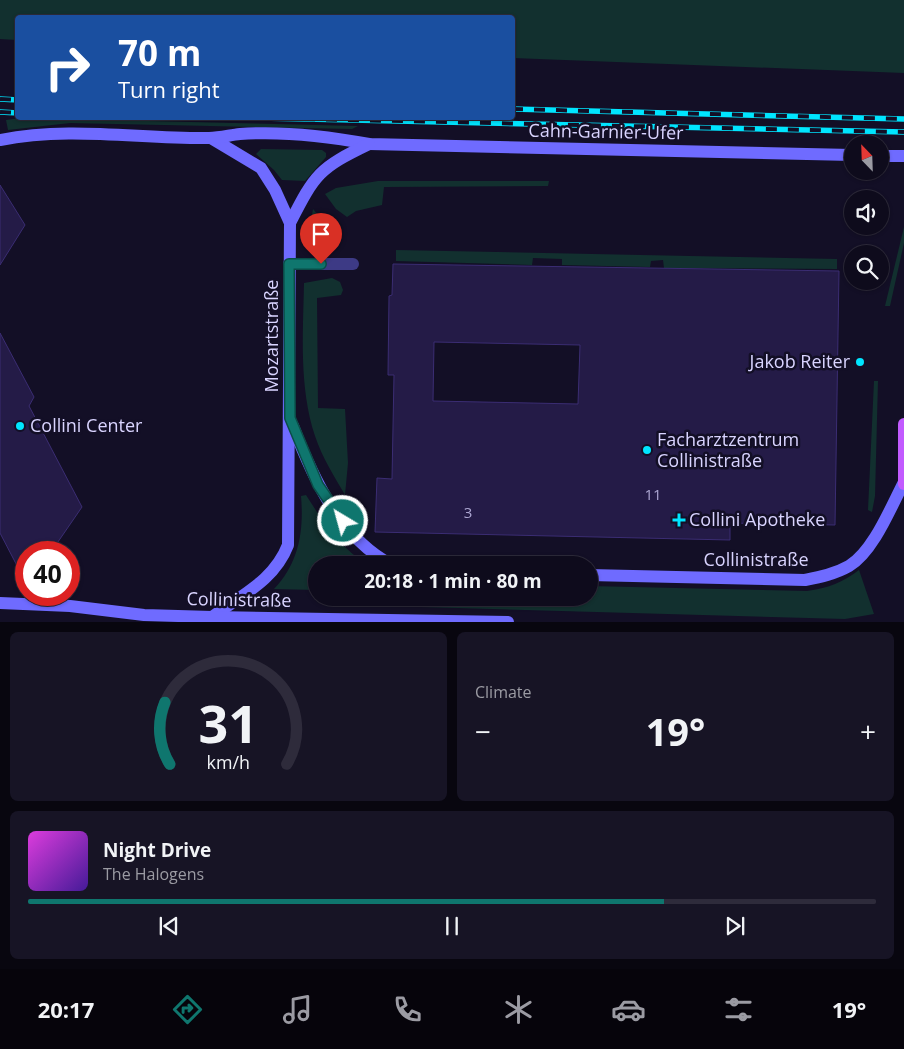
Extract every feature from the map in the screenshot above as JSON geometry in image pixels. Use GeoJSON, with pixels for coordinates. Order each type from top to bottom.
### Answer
{"type":"FeatureCollection","features":[{"type":"Feature","properties":{"kind":"main road"},"geometry":{"type":"LineString","coordinates":[[904,424],[904,483]]}},
{"type":"Feature","properties":{"kind":"street","name":"Cahn-Garnier-Ufer"},"geometry":{"type":"LineString","coordinates":[[0,140],[36,134],[72,133],[211,138],[240,134],[324,136],[369,144],[844,155]]}},
{"type":"Feature","properties":{"kind":"street","name":"Mozartstraße"},"geometry":{"type":"LineString","coordinates":[[211,138],[260,168],[275,190],[290,223]]}},
{"type":"Feature","properties":{"kind":"street","name":"Mozartstraße"},"geometry":{"type":"LineString","coordinates":[[212,618],[267,579],[276,570],[288,545],[290,223],[308,188],[321,172],[336,161],[369,144]]}},
{"type":"Feature","properties":{"kind":"street"},"geometry":{"type":"LineString","coordinates":[[889,156],[904,156]]}},
{"type":"Feature","properties":{"kind":"street","name":"Mozartstraße"},"geometry":{"type":"LineString","coordinates":[[290,418],[318,485],[333,510],[376,556]]}},
{"type":"Feature","properties":{"kind":"street","name":"Collinistraße"},"geometry":{"type":"LineString","coordinates":[[598,575],[805,580],[832,575],[851,565],[869,547],[904,483]]}},
{"type":"Feature","properties":{"kind":"street","name":"Collinistraße"},"geometry":{"type":"LineString","coordinates":[[0,603],[70,606],[144,615],[212,618],[508,622]]}},
{"type":"Feature","properties":{"kind":"lane"},"geometry":{"type":"LineString","coordinates":[[289,264],[352,264]]}},
{"type":"Feature","properties":{"kind":"green space"},"geometry":{"type":"Polygon","coordinates":[[[0,0],[904,0],[904,73],[515,58],[515,15],[15,15],[15,40],[0,39],[0,0]]]}},
{"type":"Feature","properties":{"kind":"green space"},"geometry":{"type":"Polygon","coordinates":[[[6,120],[104,120],[358,126],[352,129],[70,123],[8,130],[6,120]]]}},
{"type":"Feature","properties":{"kind":"green space"},"geometry":{"type":"Polygon","coordinates":[[[261,149],[322,150],[326,153],[326,157],[305,181],[282,180],[256,154],[261,149]]]}},
{"type":"Feature","properties":{"kind":"green space"},"geometry":{"type":"Polygon","coordinates":[[[378,181],[549,181],[548,186],[384,187],[382,205],[356,211],[347,217],[336,209],[325,194],[336,188],[378,181]]]}},
{"type":"Feature","properties":{"kind":"green space"},"geometry":{"type":"Polygon","coordinates":[[[313,209],[336,237],[335,243],[326,250],[312,249],[307,243],[313,209]]]}},
{"type":"Feature","properties":{"kind":"green space"},"geometry":{"type":"Polygon","coordinates":[[[904,227],[904,243],[890,306],[885,306],[904,227]]]}},
{"type":"Feature","properties":{"kind":"green space"},"geometry":{"type":"Polygon","coordinates":[[[396,250],[837,259],[837,269],[664,268],[663,260],[651,261],[650,267],[562,265],[562,259],[533,258],[532,265],[396,261],[396,250]]]}},
{"type":"Feature","properties":{"kind":"green space"},"geometry":{"type":"Polygon","coordinates":[[[332,278],[340,282],[343,290],[341,295],[317,298],[318,408],[345,409],[348,463],[345,495],[325,459],[315,436],[306,399],[304,380],[304,283],[332,278]]]}},
{"type":"Feature","properties":{"kind":"green space"},"geometry":{"type":"Polygon","coordinates":[[[874,381],[878,381],[875,496],[872,512],[868,510],[874,381]]]}},
{"type":"Feature","properties":{"kind":"green space"},"geometry":{"type":"Polygon","coordinates":[[[306,495],[340,542],[355,556],[308,556],[308,590],[274,589],[289,568],[298,546],[302,522],[301,496],[306,495]]]}},
{"type":"Feature","properties":{"kind":"green space"},"geometry":{"type":"Polygon","coordinates":[[[859,570],[874,614],[845,619],[385,606],[598,606],[598,586],[807,591],[822,588],[847,578],[859,570]]]}},
{"type":"Feature","properties":{"kind":"building"},"geometry":{"type":"Polygon","coordinates":[[[0,185],[25,225],[0,265],[0,185]]]}},
{"type":"Feature","properties":{"kind":"building"},"geometry":{"type":"Polygon","coordinates":[[[393,264],[839,271],[835,525],[730,523],[730,540],[375,532],[377,478],[392,479],[394,375],[388,375],[389,296],[392,295],[393,264]],[[434,342],[433,401],[578,404],[580,345],[434,342]]]}},
{"type":"Feature","properties":{"kind":"building","name":"Collini Center"},"geometry":{"type":"Polygon","coordinates":[[[0,333],[34,397],[29,406],[82,507],[59,541],[15,541],[15,562],[0,533],[0,333]]]}},
{"type":"Feature","properties":{"kind":"railway"},"geometry":{"type":"LineString","coordinates":[[0,99],[15,100]]}},
{"type":"Feature","properties":{"kind":"railway"},"geometry":{"type":"LineString","coordinates":[[515,109],[904,119]]}},
{"type":"Feature","properties":{"kind":"railway"},"geometry":{"type":"LineString","coordinates":[[0,112],[15,113]]}},
{"type":"Feature","properties":{"kind":"railway"},"geometry":{"type":"LineString","coordinates":[[352,120],[904,132]]}},
{"type":"Feature","properties":{"kind":"place","name":"Jakob Reiter"},"geometry":{"type":"Point","coordinates":[860,362]}},
{"type":"Feature","properties":{"kind":"place","name":"Collini Center"},"geometry":{"type":"Point","coordinates":[20,426]}},
{"type":"Feature","properties":{"kind":"place","name":"Facharztzentrum Collinistraße"},"geometry":{"type":"Point","coordinates":[647,450]}},
{"type":"Feature","properties":{"kind":"place","name":"Collini Apotheke"},"geometry":{"type":"Point","coordinates":[679,520]}},
{"type":"Feature","properties":{"kind":"route"},"geometry":{"type":"LineString","coordinates":[[321,264],[289,264],[290,418],[318,485],[333,510],[343,521]]}}]}
